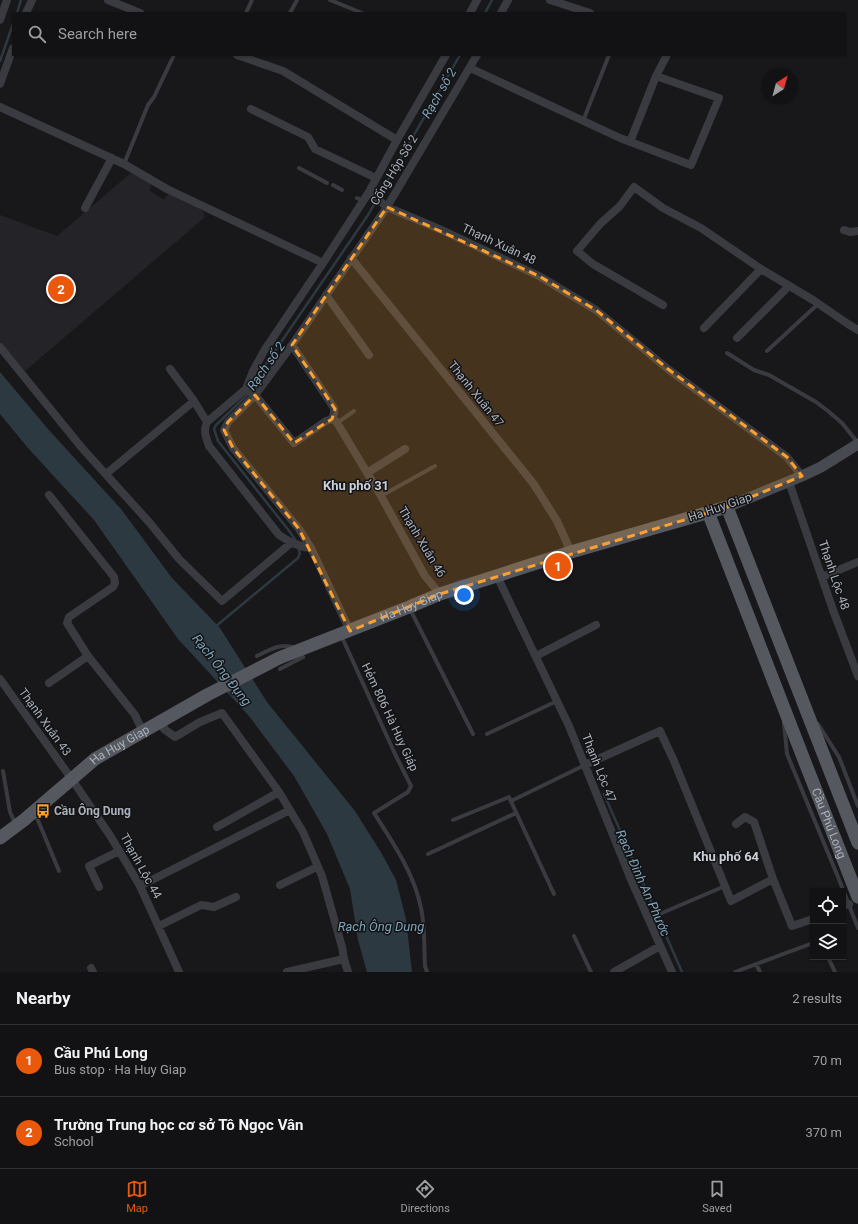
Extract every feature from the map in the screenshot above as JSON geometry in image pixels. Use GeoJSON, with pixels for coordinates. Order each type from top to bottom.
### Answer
{"type":"FeatureCollection","features":[{"type":"Feature","properties":{"kind":"main road","name":"Ha Huy Giap"},"geometry":{"type":"LineString","coordinates":[[0,838],[95,759],[207,696],[279,664],[299,650],[440,594],[571,552],[727,507]]}},
{"type":"Feature","properties":{"kind":"main road","name":"Cầu Phú Long"},"geometry":{"type":"LineString","coordinates":[[727,507],[858,842]]}},
{"type":"Feature","properties":{"kind":"main road","name":"Cầu Phú Long"},"geometry":{"type":"LineString","coordinates":[[708,512],[808,772],[850,902]]}},
{"type":"Feature","properties":{"kind":"street"},"geometry":{"type":"LineString","coordinates":[[0,20],[7,0]]}},
{"type":"Feature","properties":{"kind":"street"},"geometry":{"type":"LineString","coordinates":[[26,12],[32,0]]}},
{"type":"Feature","properties":{"kind":"street"},"geometry":{"type":"LineString","coordinates":[[108,0],[119,2],[138,12]]}},
{"type":"Feature","properties":{"kind":"street"},"geometry":{"type":"LineString","coordinates":[[471,12],[477,0]]}},
{"type":"Feature","properties":{"kind":"street"},"geometry":{"type":"LineString","coordinates":[[502,12],[508,0]]}},
{"type":"Feature","properties":{"kind":"street"},"geometry":{"type":"LineString","coordinates":[[550,0],[587,12]]}},
{"type":"Feature","properties":{"kind":"street"},"geometry":{"type":"LineString","coordinates":[[0,84],[12,51]]}},
{"type":"Feature","properties":{"kind":"street"},"geometry":{"type":"LineString","coordinates":[[240,56],[283,71],[397,140]]}},
{"type":"Feature","properties":{"kind":"street"},"geometry":{"type":"LineString","coordinates":[[345,633],[307,548],[291,543],[279,535],[209,446],[204,428],[207,422],[246,389],[253,371],[264,351],[323,263],[360,199],[369,192],[445,56]]}},
{"type":"Feature","properties":{"kind":"street","name":"Cống Hộp Số 2"},"geometry":{"type":"LineString","coordinates":[[307,548],[299,529],[233,448],[226,437],[224,430],[225,426],[255,396],[387,207],[476,56]]}},
{"type":"Feature","properties":{"kind":"street"},"geometry":{"type":"LineString","coordinates":[[630,142],[665,56]]}},
{"type":"Feature","properties":{"kind":"street"},"geometry":{"type":"LineString","coordinates":[[470,68],[630,142],[692,165],[719,98],[656,76]]}},
{"type":"Feature","properties":{"kind":"street"},"geometry":{"type":"LineString","coordinates":[[0,107],[112,158],[166,189],[323,263]]}},
{"type":"Feature","properties":{"kind":"street"},"geometry":{"type":"LineString","coordinates":[[252,109],[308,137],[315,149],[376,178]]}},
{"type":"Feature","properties":{"kind":"street"},"geometry":{"type":"LineString","coordinates":[[85,208],[112,158]]}},
{"type":"Feature","properties":{"kind":"street"},"geometry":{"type":"LineString","coordinates":[[663,305],[593,264],[577,251],[600,224],[620,206],[634,187],[663,208],[701,228],[761,269],[818,303],[858,330]]}},
{"type":"Feature","properties":{"kind":"street","name":"Thạnh Xuân 48"},"geometry":{"type":"LineString","coordinates":[[369,192],[387,207],[539,276],[596,310],[668,369],[787,457],[802,476]]}},
{"type":"Feature","properties":{"kind":"street"},"geometry":{"type":"LineString","coordinates":[[844,230],[850,232],[858,231]]}},
{"type":"Feature","properties":{"kind":"street","name":"Thạnh Xuân 47"},"geometry":{"type":"LineString","coordinates":[[351,258],[533,483],[557,521],[571,552]]}},
{"type":"Feature","properties":{"kind":"street"},"geometry":{"type":"LineString","coordinates":[[704,328],[761,269]]}},
{"type":"Feature","properties":{"kind":"street"},"geometry":{"type":"LineString","coordinates":[[737,338],[789,286]]}},
{"type":"Feature","properties":{"kind":"street"},"geometry":{"type":"LineString","coordinates":[[326,295],[369,355]]}},
{"type":"Feature","properties":{"kind":"street"},"geometry":{"type":"LineString","coordinates":[[246,389],[255,396],[294,443],[326,421],[334,421],[334,408],[292,345]]}},
{"type":"Feature","properties":{"kind":"street"},"geometry":{"type":"LineString","coordinates":[[0,347],[82,448],[149,522],[179,559],[222,601],[291,543]]}},
{"type":"Feature","properties":{"kind":"street"},"geometry":{"type":"LineString","coordinates":[[170,369],[194,401],[207,422]]}},
{"type":"Feature","properties":{"kind":"street"},"geometry":{"type":"LineString","coordinates":[[106,474],[194,401]]}},
{"type":"Feature","properties":{"kind":"street","name":"Thạnh Xuân 46"},"geometry":{"type":"LineString","coordinates":[[334,421],[381,496],[425,576],[440,594]]}},
{"type":"Feature","properties":{"kind":"street","name":"Ha Huy Giap"},"geometry":{"type":"LineString","coordinates":[[727,507],[789,482],[821,467],[858,444]]}},
{"type":"Feature","properties":{"kind":"street"},"geometry":{"type":"LineString","coordinates":[[367,473],[405,449]]}},
{"type":"Feature","properties":{"kind":"street","name":"Thạnh Lộc 48"},"geometry":{"type":"LineString","coordinates":[[789,482],[858,676]]}},
{"type":"Feature","properties":{"kind":"street"},"geometry":{"type":"LineString","coordinates":[[49,495],[114,577],[115,583],[112,587],[69,617],[67,623],[88,656],[134,715],[143,732]]}},
{"type":"Feature","properties":{"kind":"street"},"geometry":{"type":"LineString","coordinates":[[822,577],[858,562]]}},
{"type":"Feature","properties":{"kind":"street","name":"Thạnh Lộc 47"},"geometry":{"type":"LineString","coordinates":[[497,576],[569,726],[648,919],[672,972]]}},
{"type":"Feature","properties":{"kind":"street"},"geometry":{"type":"LineString","coordinates":[[536,656],[596,625]]}},
{"type":"Feature","properties":{"kind":"street"},"geometry":{"type":"LineString","coordinates":[[49,683],[88,656]]}},
{"type":"Feature","properties":{"kind":"street","name":"Thạnh Xuân 43"},"geometry":{"type":"LineString","coordinates":[[0,680],[71,778]]}},
{"type":"Feature","properties":{"kind":"street"},"geometry":{"type":"LineString","coordinates":[[163,721],[164,729],[175,737],[200,722],[222,713],[279,792],[302,832],[324,883],[348,972]]}},
{"type":"Feature","properties":{"kind":"street"},"geometry":{"type":"LineString","coordinates":[[585,765],[660,731],[674,761],[731,900],[773,879]]}},
{"type":"Feature","properties":{"kind":"street","name":"Thạnh Lộc 44"},"geometry":{"type":"LineString","coordinates":[[71,778],[140,886],[159,926],[176,971]]}},
{"type":"Feature","properties":{"kind":"street"},"geometry":{"type":"LineString","coordinates":[[217,827],[279,792]]}},
{"type":"Feature","properties":{"kind":"street"},"geometry":{"type":"LineString","coordinates":[[140,886],[290,810]]}},
{"type":"Feature","properties":{"kind":"street"},"geometry":{"type":"LineString","coordinates":[[736,824],[745,817],[754,822],[773,879],[792,926],[810,920]]}},
{"type":"Feature","properties":{"kind":"street"},"geometry":{"type":"LineString","coordinates":[[99,887],[89,866],[119,852]]}},
{"type":"Feature","properties":{"kind":"street"},"geometry":{"type":"LineString","coordinates":[[280,885],[317,867]]}},
{"type":"Feature","properties":{"kind":"street"},"geometry":{"type":"LineString","coordinates":[[159,926],[201,905],[214,907],[236,898]]}},
{"type":"Feature","properties":{"kind":"street"},"geometry":{"type":"LineString","coordinates":[[614,972],[660,946]]}},
{"type":"Feature","properties":{"kind":"street"},"geometry":{"type":"LineString","coordinates":[[287,972],[344,959]]}},
{"type":"Feature","properties":{"kind":"lane"},"geometry":{"type":"LineString","coordinates":[[246,12],[252,0]]}},
{"type":"Feature","properties":{"kind":"lane"},"geometry":{"type":"LineString","coordinates":[[291,12],[297,0]]}},
{"type":"Feature","properties":{"kind":"lane"},"geometry":{"type":"LineString","coordinates":[[330,0],[360,12]]}},
{"type":"Feature","properties":{"kind":"lane"},"geometry":{"type":"LineString","coordinates":[[124,164],[148,105],[154,97],[174,56]]}},
{"type":"Feature","properties":{"kind":"lane"},"geometry":{"type":"LineString","coordinates":[[583,121],[609,56]]}},
{"type":"Feature","properties":{"kind":"lane"},"geometry":{"type":"LineString","coordinates":[[299,168],[327,183]]}},
{"type":"Feature","properties":{"kind":"lane"},"geometry":{"type":"LineString","coordinates":[[333,186],[342,190]]}},
{"type":"Feature","properties":{"kind":"lane"},"geometry":{"type":"LineString","coordinates":[[767,351],[818,303]]}},
{"type":"Feature","properties":{"kind":"lane"},"geometry":{"type":"LineString","coordinates":[[728,353],[754,370],[768,374],[816,402],[842,423],[858,444]]}},
{"type":"Feature","properties":{"kind":"lane"},"geometry":{"type":"LineString","coordinates":[[334,421],[354,411]]}},
{"type":"Feature","properties":{"kind":"lane"},"geometry":{"type":"LineString","coordinates":[[381,496],[435,466]]}},
{"type":"Feature","properties":{"kind":"lane"},"geometry":{"type":"LineString","coordinates":[[410,607],[473,734]]}},
{"type":"Feature","properties":{"kind":"lane","name":"Hẻm 806 Hà Huy Giáp"},"geometry":{"type":"LineString","coordinates":[[345,633],[395,754],[411,786],[408,792],[374,813],[403,860],[411,876],[421,908],[425,966],[427,972]]}},
{"type":"Feature","properties":{"kind":"lane"},"geometry":{"type":"LineString","coordinates":[[257,656],[273,648],[288,645],[299,650]]}},
{"type":"Feature","properties":{"kind":"lane"},"geometry":{"type":"LineString","coordinates":[[801,698],[839,757],[858,806]]}},
{"type":"Feature","properties":{"kind":"lane"},"geometry":{"type":"LineString","coordinates":[[487,734],[557,701]]}},
{"type":"Feature","properties":{"kind":"lane"},"geometry":{"type":"LineString","coordinates":[[783,705],[787,754],[850,902],[858,928]]}},
{"type":"Feature","properties":{"kind":"lane"},"geometry":{"type":"LineString","coordinates":[[511,800],[585,765]]}},
{"type":"Feature","properties":{"kind":"lane"},"geometry":{"type":"LineString","coordinates":[[3,771],[10,812],[16,825]]}},
{"type":"Feature","properties":{"kind":"lane"},"geometry":{"type":"LineString","coordinates":[[453,820],[509,796],[554,894]]}},
{"type":"Feature","properties":{"kind":"lane"},"geometry":{"type":"LineString","coordinates":[[34,810],[59,870]]}},
{"type":"Feature","properties":{"kind":"lane"},"geometry":{"type":"LineString","coordinates":[[428,854],[516,813]]}},
{"type":"Feature","properties":{"kind":"lane"},"geometry":{"type":"LineString","coordinates":[[648,919],[725,886]]}},
{"type":"Feature","properties":{"kind":"lane"},"geometry":{"type":"LineString","coordinates":[[574,936],[591,972]]}},
{"type":"Feature","properties":{"kind":"lane"},"geometry":{"type":"LineString","coordinates":[[735,972],[810,944]]}},
{"type":"Feature","properties":{"kind":"lane"},"geometry":{"type":"LineString","coordinates":[[829,960],[835,972]]}},
{"type":"Feature","properties":{"kind":"lane"},"geometry":{"type":"LineString","coordinates":[[756,964],[760,972]]}},
{"type":"Feature","properties":{"kind":"highlighted area"},"geometry":{"type":"Polygon","coordinates":[[[387,207],[539,276],[596,310],[668,369],[787,457],[802,476],[727,507],[440,594],[350,631],[299,529],[233,448],[224,430],[228,422],[255,395],[294,443],[332,419],[335,409],[292,345],[387,207]]]}},
{"type":"Feature","properties":{"kind":"shaded area"},"geometry":{"type":"Polygon","coordinates":[[[131,173],[151,183],[150,191],[164,200],[169,193],[203,211],[205,217],[25,371],[0,342],[0,215],[57,236],[131,173]]]}},
{"type":"Feature","properties":{"kind":"water","name":"Rạch Ông Dung"},"geometry":{"type":"Polygon","coordinates":[[[0,372],[48,429],[121,509],[172,578],[220,628],[267,702],[355,811],[382,854],[396,880],[406,919],[412,972],[367,972],[358,940],[350,889],[327,834],[294,776],[249,716],[178,639],[94,520],[28,448],[0,414],[0,372]]]}},
{"type":"Feature","properties":{"kind":"waterway"},"geometry":{"type":"LineString","coordinates":[[17,12],[21,0]]}},
{"type":"Feature","properties":{"kind":"waterway","name":"Rạch số 2"},"geometry":{"type":"LineString","coordinates":[[486,12],[492,0]]}},
{"type":"Feature","properties":{"kind":"waterway"},"geometry":{"type":"LineString","coordinates":[[0,61],[12,27]]}},
{"type":"Feature","properties":{"kind":"waterway","name":"Rạch số 2"},"geometry":{"type":"LineString","coordinates":[[296,541],[218,441],[214,429],[216,425],[246,396],[254,386],[264,367],[368,215],[459,56]]}},
{"type":"Feature","properties":{"kind":"waterway","name":"Rạch số 2"},"geometry":{"type":"LineString","coordinates":[[215,627],[298,558],[300,553],[298,548]]}},
{"type":"Feature","properties":{"kind":"waterway","name":"Rạch Đình An Phước"},"geometry":{"type":"LineString","coordinates":[[604,794],[682,972]]}},
{"type":"Feature","properties":{"kind":"place","name":"Trường Trung học cơ sở Tô Ngọc Vân"},"geometry":{"type":"Point","coordinates":[61,289]}},
{"type":"Feature","properties":{"kind":"place","name":"Cầu Phú Long"},"geometry":{"type":"Point","coordinates":[558,566]}},
{"type":"Feature","properties":{"kind":"place","name":"Cầu Ông Dung"},"geometry":{"type":"Point","coordinates":[43,811]}},
{"type":"Feature","properties":{"kind":"district","name":"Khu phố 31"},"geometry":{"type":"Point","coordinates":[356,485]}},
{"type":"Feature","properties":{"kind":"district","name":"Khu phố 64"},"geometry":{"type":"Point","coordinates":[726,856]}},
{"type":"Feature","properties":{"kind":"water label","name":"Rạch Ông Đụng"},"geometry":{"type":"Point","coordinates":[222,670]}}]}
